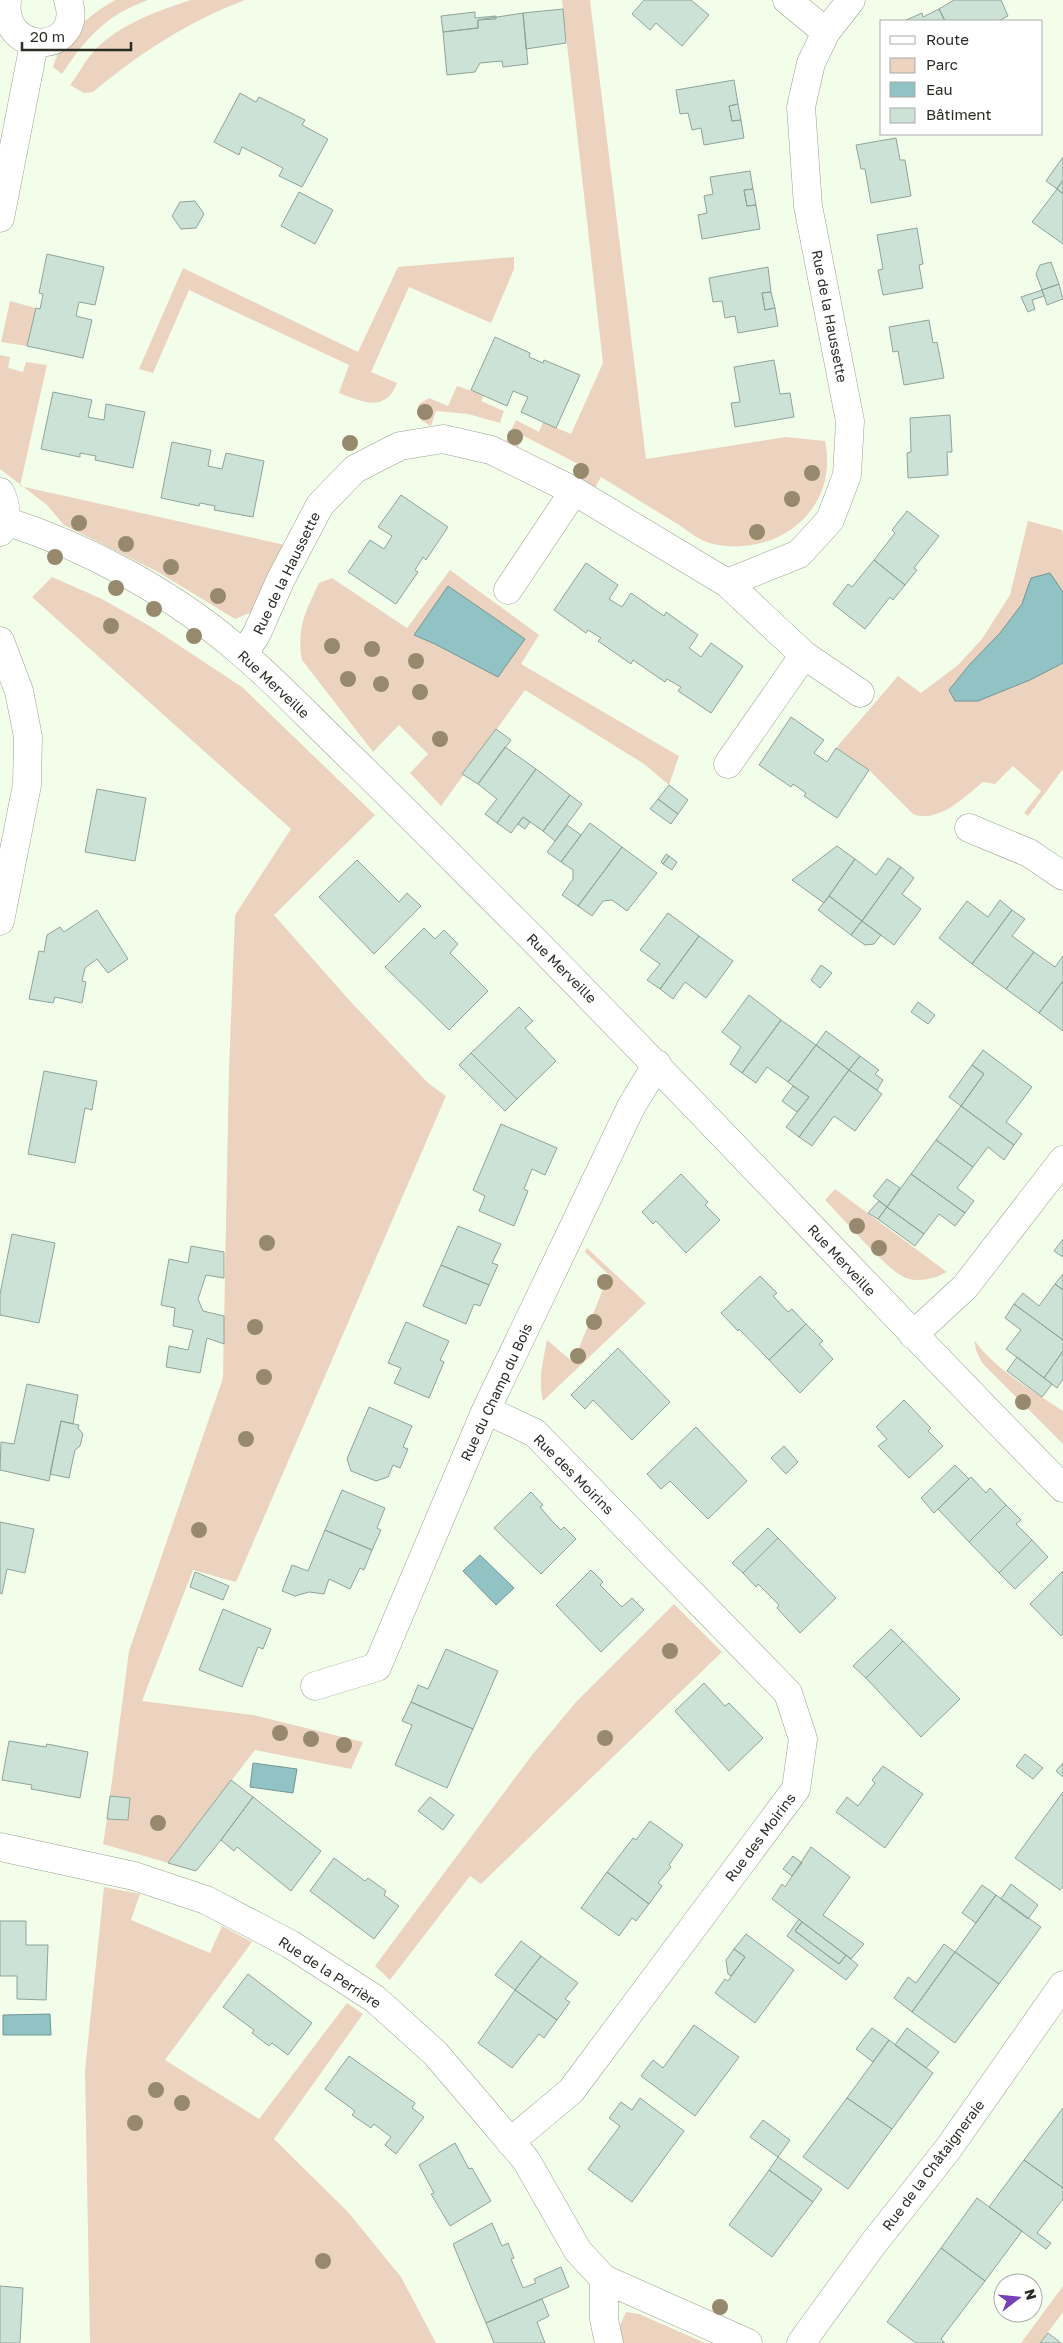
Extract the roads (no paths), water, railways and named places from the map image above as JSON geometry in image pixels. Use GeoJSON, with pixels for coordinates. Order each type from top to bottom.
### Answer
{"type":"FeatureCollection","features":[{"type":"Feature","properties":{"kind":"street"},"geometry":{"type":"LineString","coordinates":[[7,0],[6,17],[8,27],[15,35],[34,44],[44,44],[63,33],[70,13],[70,1]]}},
{"type":"Feature","properties":{"kind":"street"},"geometry":{"type":"LineString","coordinates":[[787,0],[826,32]]}},
{"type":"Feature","properties":{"kind":"street","name":"Rue de la Haussette"},"geometry":{"type":"LineString","coordinates":[[727,583],[799,554],[830,520],[847,475],[850,421],[808,206],[800,107],[811,63],[826,32],[851,0]]}},
{"type":"Feature","properties":{"kind":"street"},"geometry":{"type":"LineString","coordinates":[[0,218],[34,44]]}},
{"type":"Feature","properties":{"kind":"street","name":"Rue de la Haussette"},"geometry":{"type":"LineString","coordinates":[[244,654],[257,633],[281,579],[320,505],[355,469],[400,446],[443,439],[491,450],[574,491],[727,583],[804,655],[860,693]]}},
{"type":"Feature","properties":{"kind":"street"},"geometry":{"type":"LineString","coordinates":[[508,590],[574,491]]}},
{"type":"Feature","properties":{"kind":"street"},"geometry":{"type":"LineString","coordinates":[[0,492],[5,504],[3,526]]}},
{"type":"Feature","properties":{"kind":"street","name":"Rue Merveille"},"geometry":{"type":"LineString","coordinates":[[3,526],[30,529],[124,572],[200,619],[244,654],[413,819],[656,1064],[913,1335],[1063,1488]]}},
{"type":"Feature","properties":{"kind":"street"},"geometry":{"type":"LineString","coordinates":[[0,641],[19,691],[28,737],[27,786],[0,921]]}},
{"type":"Feature","properties":{"kind":"street"},"geometry":{"type":"LineString","coordinates":[[728,764],[804,655]]}},
{"type":"Feature","properties":{"kind":"street"},"geometry":{"type":"LineString","coordinates":[[969,828],[1029,853],[1063,876]]}},
{"type":"Feature","properties":{"kind":"street","name":"Rue du Champ du Bois"},"geometry":{"type":"LineString","coordinates":[[315,1686],[377,1667],[486,1410],[631,1107],[656,1064]]}},
{"type":"Feature","properties":{"kind":"street"},"geometry":{"type":"LineString","coordinates":[[913,1335],[965,1287],[1063,1160]]}},
{"type":"Feature","properties":{"kind":"street","name":"Rue des Moirins"},"geometry":{"type":"LineString","coordinates":[[486,1410],[535,1433],[788,1692],[803,1739],[796,1789],[571,2091],[510,2142]]}},
{"type":"Feature","properties":{"kind":"street","name":"Rue de la Perrière"},"geometry":{"type":"LineString","coordinates":[[0,1847],[134,1876],[206,1900],[290,1944],[375,1999],[428,2047],[526,2160],[578,2251],[604,2279],[748,2343]]}},
{"type":"Feature","properties":{"kind":"street","name":"Rue de la Châtaigneraie"},"geometry":{"type":"LineString","coordinates":[[801,2343],[873,2244],[948,2149],[1063,1985]]}},
{"type":"Feature","properties":{"kind":"street"},"geometry":{"type":"LineString","coordinates":[[604,2279],[604,2319],[609,2343]]}},
{"type":"Feature","properties":{"kind":"water"},"geometry":{"type":"Polygon","coordinates":[[[1050,573],[1063,592],[1063,663],[1030,680],[978,701],[955,701],[949,690],[970,664],[1000,633],[1022,604],[1031,578],[1050,573]]]}},
{"type":"Feature","properties":{"kind":"water"},"geometry":{"type":"Polygon","coordinates":[[[448,586],[525,639],[498,677],[414,635],[448,586]]]}},
{"type":"Feature","properties":{"kind":"water"},"geometry":{"type":"Polygon","coordinates":[[[480,1555],[514,1588],[496,1605],[463,1571],[480,1555]]]}},
{"type":"Feature","properties":{"kind":"water"},"geometry":{"type":"Polygon","coordinates":[[[253,1763],[297,1769],[293,1793],[250,1787],[253,1763]]]}},
{"type":"Feature","properties":{"kind":"water"},"geometry":{"type":"Polygon","coordinates":[[[50,2014],[51,2035],[3,2035],[3,2015],[50,2014]]]}}]}
